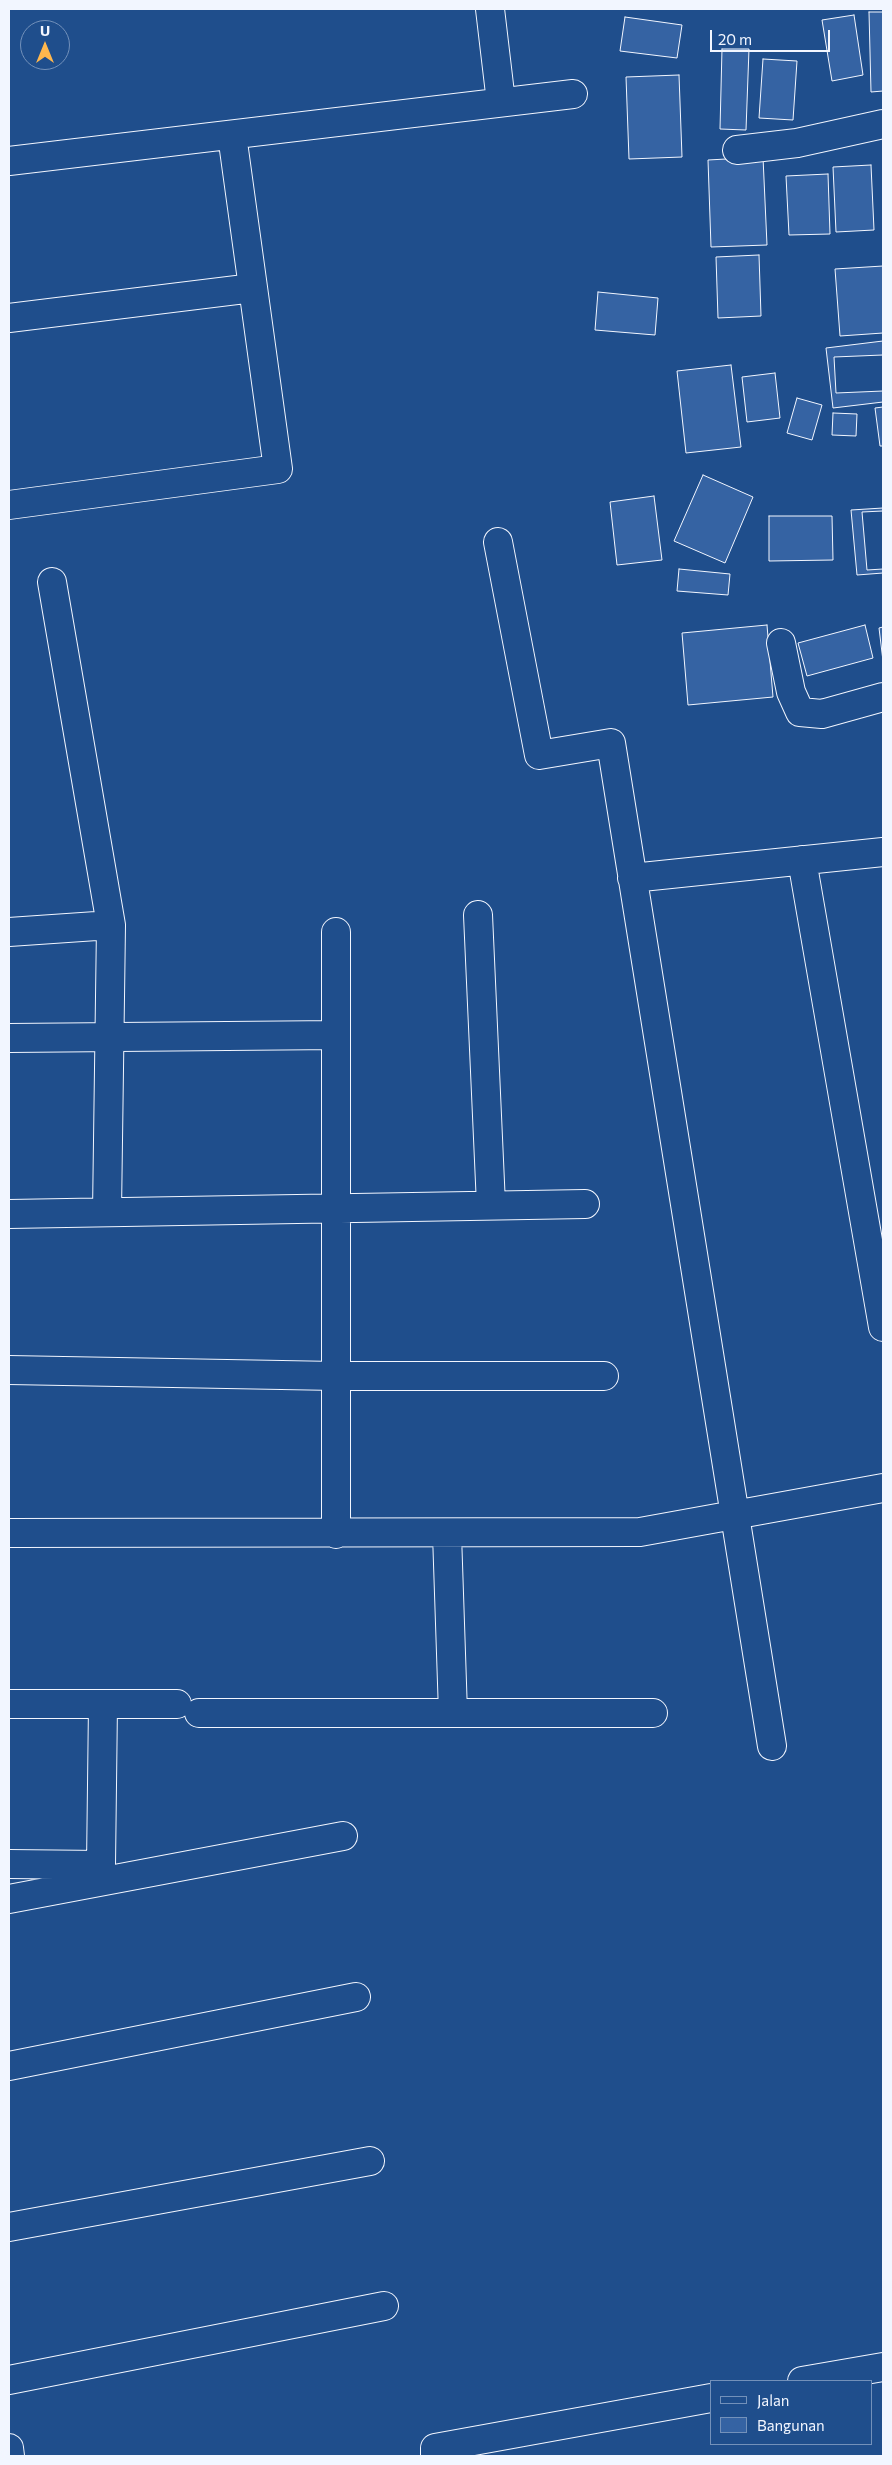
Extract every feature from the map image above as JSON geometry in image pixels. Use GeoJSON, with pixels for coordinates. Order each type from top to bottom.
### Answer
{"type":"FeatureCollection","features":[{"type":"Feature","properties":{"kind":"street"},"geometry":{"type":"LineString","coordinates":[[490,9],[501,102]]}},
{"type":"Feature","properties":{"kind":"street"},"geometry":{"type":"LineString","coordinates":[[9,161],[573,94]]}},
{"type":"Feature","properties":{"kind":"street"},"geometry":{"type":"LineString","coordinates":[[737,150],[797,143],[883,124]]}},
{"type":"Feature","properties":{"kind":"street"},"geometry":{"type":"LineString","coordinates":[[9,505],[278,468],[232,135]]}},
{"type":"Feature","properties":{"kind":"street"},"geometry":{"type":"LineString","coordinates":[[9,318],[253,288]]}},
{"type":"Feature","properties":{"kind":"street"},"geometry":{"type":"LineString","coordinates":[[498,542],[539,754],[611,743],[772,1746]]}},
{"type":"Feature","properties":{"kind":"street"},"geometry":{"type":"LineString","coordinates":[[52,582],[111,925],[107,1212]]}},
{"type":"Feature","properties":{"kind":"street"},"geometry":{"type":"LineString","coordinates":[[781,643],[791,692],[800,712],[822,714],[883,697]]}},
{"type":"Feature","properties":{"kind":"street"},"geometry":{"type":"LineString","coordinates":[[632,878],[883,852]]}},
{"type":"Feature","properties":{"kind":"street"},"geometry":{"type":"LineString","coordinates":[[802,860],[883,1327]]}},
{"type":"Feature","properties":{"kind":"street"},"geometry":{"type":"LineString","coordinates":[[478,915],[491,1206]]}},
{"type":"Feature","properties":{"kind":"street"},"geometry":{"type":"LineString","coordinates":[[9,932],[111,925]]}},
{"type":"Feature","properties":{"kind":"street"},"geometry":{"type":"LineString","coordinates":[[336,932],[336,1534]]}},
{"type":"Feature","properties":{"kind":"street"},"geometry":{"type":"LineString","coordinates":[[9,1038],[336,1035]]}},
{"type":"Feature","properties":{"kind":"street"},"geometry":{"type":"LineString","coordinates":[[9,1214],[585,1204]]}},
{"type":"Feature","properties":{"kind":"street"},"geometry":{"type":"LineString","coordinates":[[9,1370],[336,1376],[604,1376]]}},
{"type":"Feature","properties":{"kind":"street"},"geometry":{"type":"LineString","coordinates":[[9,1533],[447,1534],[640,1532],[883,1488]]}},
{"type":"Feature","properties":{"kind":"street"},"geometry":{"type":"LineString","coordinates":[[447,1534],[453,1713]]}},
{"type":"Feature","properties":{"kind":"street"},"geometry":{"type":"LineString","coordinates":[[9,1704],[103,1704],[188,1708],[453,1713],[653,1713]]}},
{"type":"Feature","properties":{"kind":"street"},"geometry":{"type":"LineString","coordinates":[[9,1864],[101,1865],[103,1704]]}},
{"type":"Feature","properties":{"kind":"street"},"geometry":{"type":"LineString","coordinates":[[9,1899],[343,1836]]}},
{"type":"Feature","properties":{"kind":"street"},"geometry":{"type":"LineString","coordinates":[[9,2066],[356,1997]]}},
{"type":"Feature","properties":{"kind":"street"},"geometry":{"type":"LineString","coordinates":[[9,2227],[370,2161]]}},
{"type":"Feature","properties":{"kind":"street"},"geometry":{"type":"LineString","coordinates":[[9,2380],[384,2306]]}},
{"type":"Feature","properties":{"kind":"street"},"geometry":{"type":"LineString","coordinates":[[808,2380],[883,2367]]}},
{"type":"Feature","properties":{"kind":"street"},"geometry":{"type":"LineString","coordinates":[[436,2456],[435,2448],[710,2398]]}},
{"type":"Feature","properties":{"kind":"street"},"geometry":{"type":"LineString","coordinates":[[9,2448],[10,2456]]}},
{"type":"Feature","properties":{"kind":"building"},"geometry":{"type":"Polygon","coordinates":[[[869,12],[883,12],[883,91],[871,92],[869,12]]]}},
{"type":"Feature","properties":{"kind":"building"},"geometry":{"type":"Polygon","coordinates":[[[854,15],[863,75],[832,81],[822,20],[854,15]]]}},
{"type":"Feature","properties":{"kind":"building"},"geometry":{"type":"Polygon","coordinates":[[[625,17],[682,25],[677,58],[620,51],[625,17]]]}},
{"type":"Feature","properties":{"kind":"building"},"geometry":{"type":"Polygon","coordinates":[[[722,49],[749,49],[746,130],[720,129],[722,49]]]}},
{"type":"Feature","properties":{"kind":"building"},"geometry":{"type":"Polygon","coordinates":[[[763,59],[797,61],[793,120],[759,118],[763,59]]]}},
{"type":"Feature","properties":{"kind":"building"},"geometry":{"type":"Polygon","coordinates":[[[679,75],[682,157],[629,159],[626,77],[679,75]]]}},
{"type":"Feature","properties":{"kind":"building"},"geometry":{"type":"Polygon","coordinates":[[[763,157],[767,245],[711,247],[708,160],[763,157]]]}},
{"type":"Feature","properties":{"kind":"building"},"geometry":{"type":"Polygon","coordinates":[[[871,165],[874,230],[836,232],[833,167],[871,165]]]}},
{"type":"Feature","properties":{"kind":"building"},"geometry":{"type":"Polygon","coordinates":[[[828,174],[830,234],[789,235],[786,176],[828,174]]]}},
{"type":"Feature","properties":{"kind":"building"},"geometry":{"type":"Polygon","coordinates":[[[759,255],[761,316],[718,318],[716,257],[759,255]]]}},
{"type":"Feature","properties":{"kind":"building"},"geometry":{"type":"Polygon","coordinates":[[[883,266],[883,333],[840,336],[835,269],[883,266]]]}},
{"type":"Feature","properties":{"kind":"building"},"geometry":{"type":"Polygon","coordinates":[[[598,292],[658,298],[655,335],[595,330],[598,292]]]}},
{"type":"Feature","properties":{"kind":"building"},"geometry":{"type":"Polygon","coordinates":[[[883,341],[883,402],[833,408],[826,348],[883,341]]]}},
{"type":"Feature","properties":{"kind":"building"},"geometry":{"type":"Polygon","coordinates":[[[883,355],[883,391],[836,393],[834,357],[883,355]]]}},
{"type":"Feature","properties":{"kind":"building"},"geometry":{"type":"Polygon","coordinates":[[[731,365],[741,447],[686,453],[677,371],[731,365]]]}},
{"type":"Feature","properties":{"kind":"building"},"geometry":{"type":"Polygon","coordinates":[[[775,373],[780,418],[747,422],[742,377],[775,373]]]}},
{"type":"Feature","properties":{"kind":"building"},"geometry":{"type":"Polygon","coordinates":[[[797,398],[822,405],[812,440],[787,433],[797,398]]]}},
{"type":"Feature","properties":{"kind":"building"},"geometry":{"type":"Polygon","coordinates":[[[883,407],[883,446],[880,446],[875,408],[883,407]]]}},
{"type":"Feature","properties":{"kind":"building"},"geometry":{"type":"Polygon","coordinates":[[[833,413],[857,414],[856,436],[832,435],[833,413]]]}},
{"type":"Feature","properties":{"kind":"building"},"geometry":{"type":"Polygon","coordinates":[[[703,475],[753,497],[725,563],[674,541],[703,475]]]}},
{"type":"Feature","properties":{"kind":"building"},"geometry":{"type":"Polygon","coordinates":[[[654,496],[662,560],[617,565],[610,502],[654,496]]]}},
{"type":"Feature","properties":{"kind":"building"},"geometry":{"type":"Polygon","coordinates":[[[883,508],[883,573],[857,575],[851,510],[883,508]]]}},
{"type":"Feature","properties":{"kind":"building"},"geometry":{"type":"Polygon","coordinates":[[[883,511],[883,569],[867,570],[862,512],[883,511]]]}},
{"type":"Feature","properties":{"kind":"building"},"geometry":{"type":"Polygon","coordinates":[[[769,516],[832,516],[833,560],[769,561],[769,516]]]}},
{"type":"Feature","properties":{"kind":"building"},"geometry":{"type":"Polygon","coordinates":[[[679,569],[730,574],[728,595],[677,591],[679,569]]]}},
{"type":"Feature","properties":{"kind":"building"},"geometry":{"type":"Polygon","coordinates":[[[767,625],[773,697],[688,705],[682,633],[767,625]]]}},
{"type":"Feature","properties":{"kind":"building"},"geometry":{"type":"Polygon","coordinates":[[[865,625],[873,658],[807,676],[798,643],[865,625]]]}},
{"type":"Feature","properties":{"kind":"building"},"geometry":{"type":"Polygon","coordinates":[[[883,627],[883,661],[879,628],[883,627]]]}}]}
